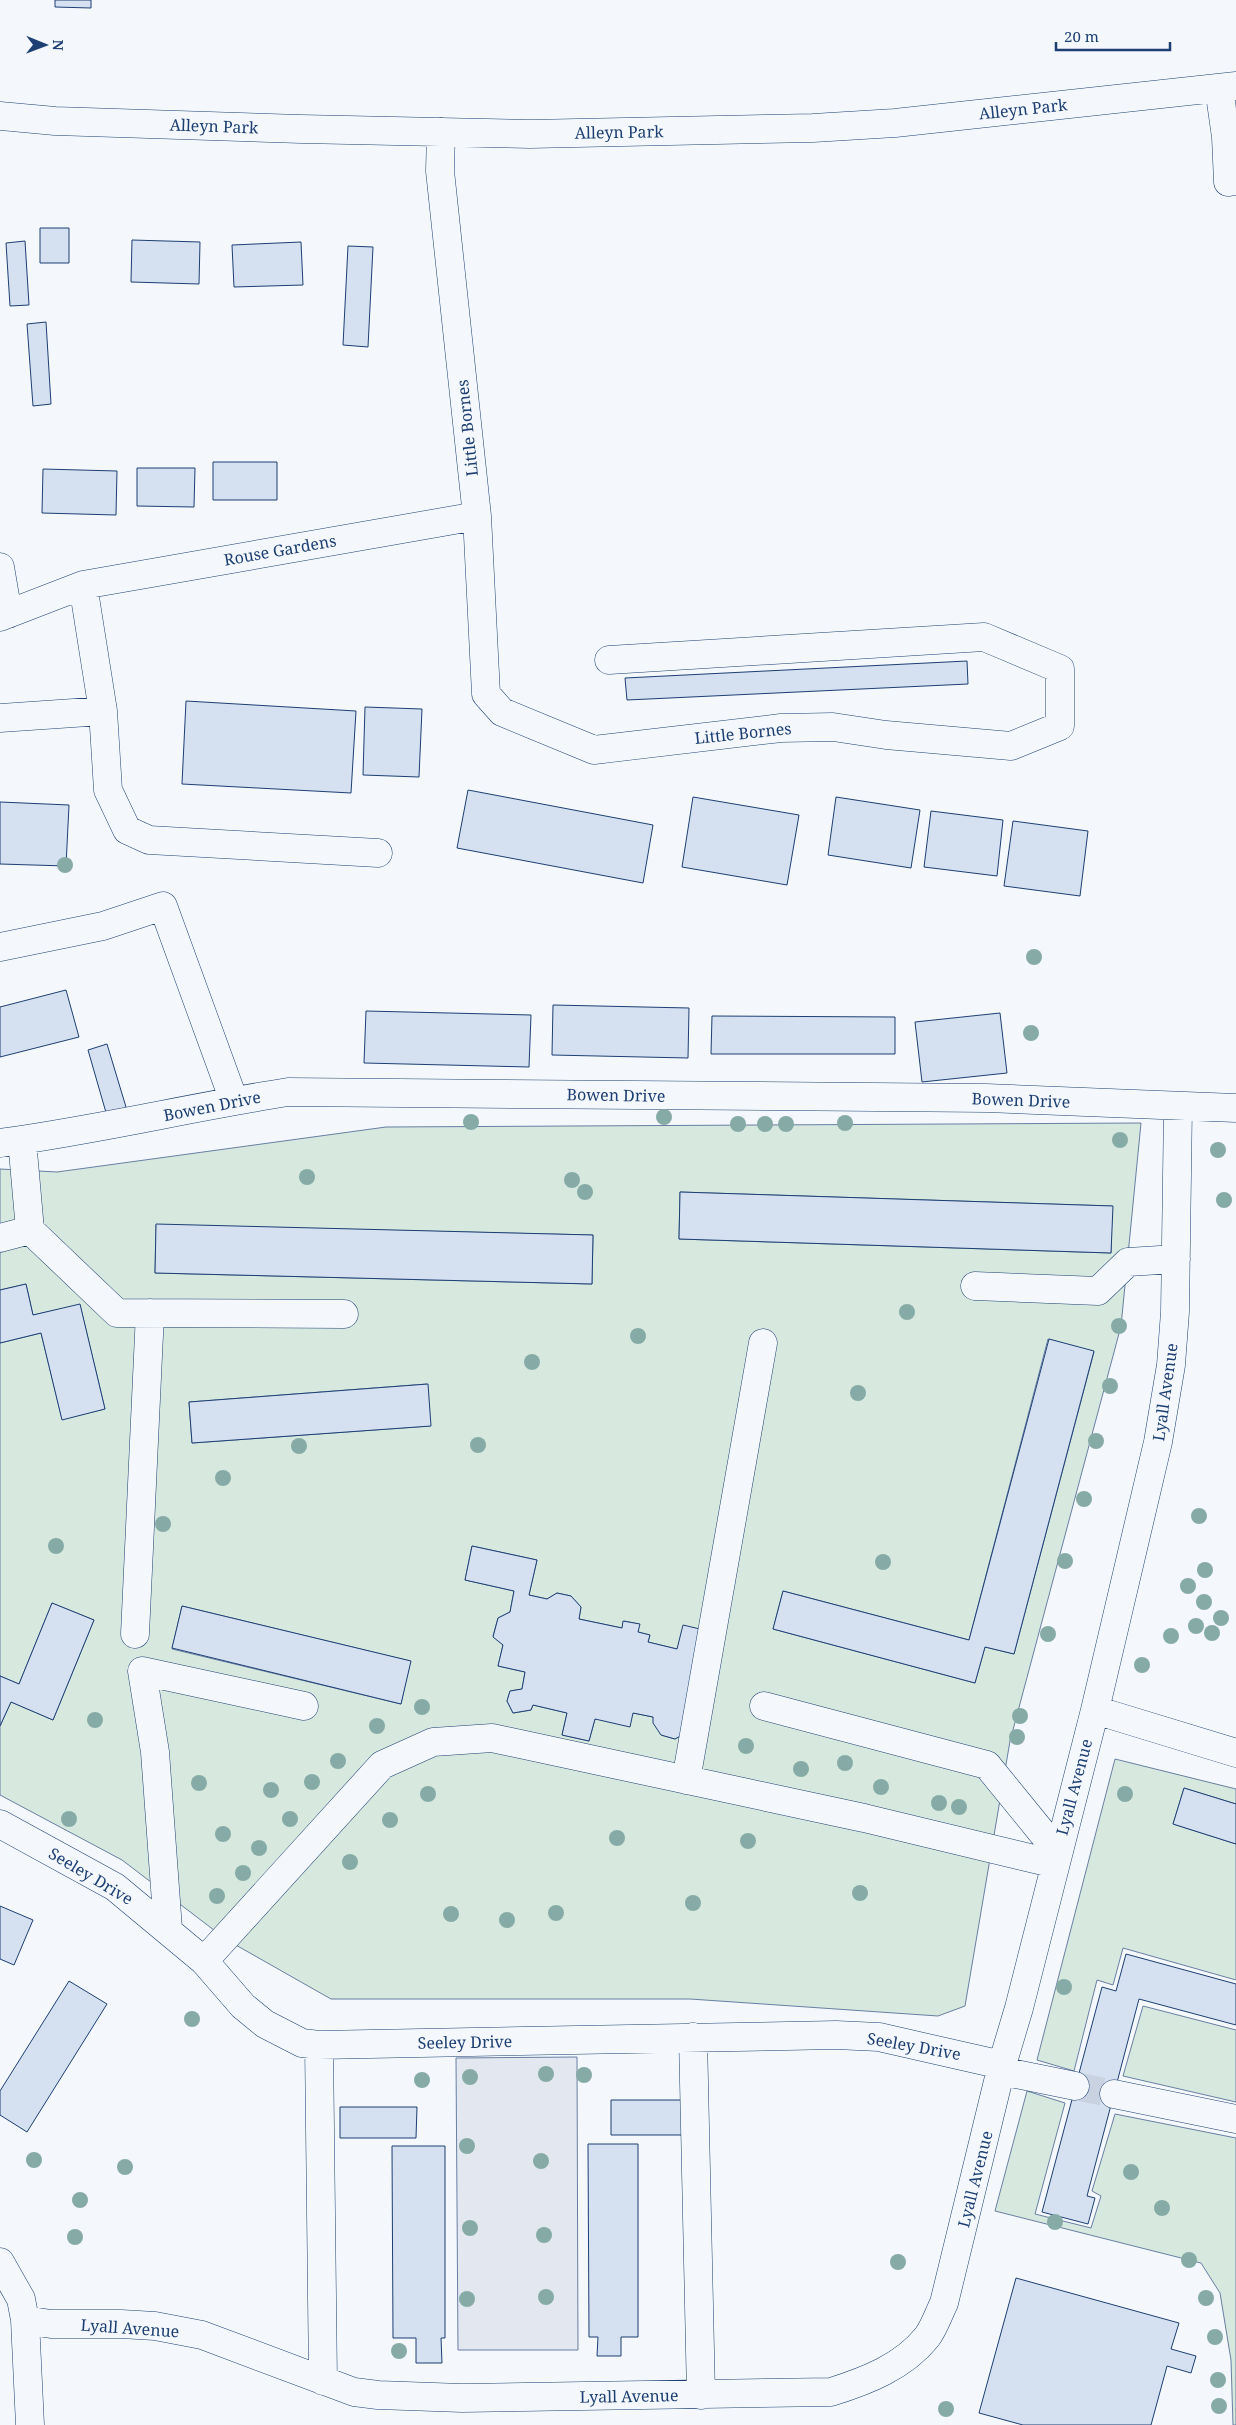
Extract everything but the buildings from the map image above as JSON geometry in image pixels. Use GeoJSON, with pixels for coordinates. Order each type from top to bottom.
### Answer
{"type":"FeatureCollection","features":[{"type":"Feature","properties":{"kind":"street","name":"Alleyn Park"},"geometry":{"type":"LineString","coordinates":[[0,116],[65,121],[540,134],[822,127],[895,123],[1228,87]]}},
{"type":"Feature","properties":{"kind":"street"},"geometry":{"type":"LineString","coordinates":[[1228,87],[1226,137],[1228,182],[1236,181]]}},
{"type":"Feature","properties":{"kind":"street","name":"Little Bornes"},"geometry":{"type":"LineString","coordinates":[[441,132],[440,172],[477,516],[486,694],[502,712],[594,750],[781,728],[816,727],[833,727],[886,735],[1011,746],[1060,726],[1060,669],[984,637],[609,660]]}},
{"type":"Feature","properties":{"kind":"street","name":"Rouse Gardens"},"geometry":{"type":"LineString","coordinates":[[0,568],[4,615],[83,584],[477,516]]}},
{"type":"Feature","properties":{"kind":"street"},"geometry":{"type":"LineString","coordinates":[[83,584],[103,711],[108,790],[127,830],[149,840],[378,853]]}},
{"type":"Feature","properties":{"kind":"street"},"geometry":{"type":"LineString","coordinates":[[0,718],[103,711]]}},
{"type":"Feature","properties":{"kind":"street"},"geometry":{"type":"LineString","coordinates":[[0,947],[103,926],[163,906],[234,1101]]}},
{"type":"Feature","properties":{"kind":"street","name":"Bowen Drive"},"geometry":{"type":"LineString","coordinates":[[11,1142],[74,1133],[288,1092],[986,1098],[1236,1108]]}},
{"type":"Feature","properties":{"kind":"street","name":"Lyall Avenue"},"geometry":{"type":"LineString","coordinates":[[25,2320],[51,2324],[155,2326],[202,2334],[354,2392],[462,2398],[831,2392],[873,2378],[902,2360],[927,2337],[944,2303],[1094,1710],[1158,1442],[1171,1365],[1176,1259],[1178,1107]]}},
{"type":"Feature","properties":{"kind":"street"},"geometry":{"type":"LineString","coordinates":[[11,1142],[30,1230],[117,1313],[344,1314]]}},
{"type":"Feature","properties":{"kind":"street"},"geometry":{"type":"LineString","coordinates":[[0,1238],[30,1230]]}},
{"type":"Feature","properties":{"kind":"street"},"geometry":{"type":"LineString","coordinates":[[975,1286],[1098,1291],[1128,1262],[1176,1259]]}},
{"type":"Feature","properties":{"kind":"street"},"geometry":{"type":"LineString","coordinates":[[135,1634],[150,1313]]}},
{"type":"Feature","properties":{"kind":"street"},"geometry":{"type":"LineString","coordinates":[[686,1780],[763,1343]]}},
{"type":"Feature","properties":{"kind":"street"},"geometry":{"type":"LineString","coordinates":[[168,1929],[155,1752],[142,1671],[304,1706]]}},
{"type":"Feature","properties":{"kind":"street"},"geometry":{"type":"LineString","coordinates":[[764,1706],[987,1765],[1056,1858]]}},
{"type":"Feature","properties":{"kind":"street"},"geometry":{"type":"LineString","coordinates":[[1094,1710],[1236,1753]]}},
{"type":"Feature","properties":{"kind":"street"},"geometry":{"type":"LineString","coordinates":[[204,1961],[382,1765],[433,1742],[492,1738],[1056,1858]]}},
{"type":"Feature","properties":{"kind":"street","name":"Seeley Drive"},"geometry":{"type":"LineString","coordinates":[[0,1824],[115,1887],[168,1929],[204,1961],[243,2006],[265,2024],[302,2043],[319,2045],[693,2037],[879,2037],[1075,2086]]}},
{"type":"Feature","properties":{"kind":"street"},"geometry":{"type":"LineString","coordinates":[[693,2037],[701,2395]]}},
{"type":"Feature","properties":{"kind":"street"},"geometry":{"type":"LineString","coordinates":[[319,2045],[323,2381]]}},
{"type":"Feature","properties":{"kind":"street"},"geometry":{"type":"LineString","coordinates":[[1114,2094],[1236,2119]]}},
{"type":"Feature","properties":{"kind":"street"},"geometry":{"type":"LineString","coordinates":[[0,2262],[21,2298],[25,2320],[30,2425]]}},
{"type":"Feature","properties":{"kind":"shaded area"},"geometry":{"type":"Polygon","coordinates":[[[1141,1123],[1121,1326],[1010,1741],[965,2006],[938,2016],[690,1999],[331,1999],[227,1940],[122,1860],[0,1795],[0,1726],[11,1702],[53,1720],[94,1620],[52,1603],[19,1684],[0,1676],[0,1343],[41,1333],[62,1419],[105,1409],[80,1305],[33,1315],[26,1284],[0,1290],[0,1169],[57,1172],[386,1127],[1141,1123]],[[680,1192],[679,1239],[1111,1253],[1112,1206],[680,1192]],[[156,1225],[155,1273],[592,1284],[593,1235],[156,1225]],[[1048,1339],[969,1640],[783,1591],[773,1629],[975,1683],[985,1647],[1014,1654],[1094,1352],[1048,1339]],[[427,1384],[189,1402],[192,1443],[430,1426],[427,1384]],[[472,1546],[465,1580],[514,1591],[510,1612],[498,1618],[493,1636],[503,1645],[498,1666],[525,1672],[522,1689],[510,1691],[507,1701],[513,1713],[531,1710],[533,1705],[567,1713],[562,1735],[589,1741],[595,1719],[633,1713],[653,1717],[661,1735],[675,1739],[689,1731],[677,1649],[648,1642],[650,1635],[638,1632],[639,1624],[624,1621],[622,1628],[579,1619],[581,1607],[571,1596],[557,1593],[547,1599],[529,1595],[537,1560],[472,1546]],[[182,1606],[172,1649],[401,1704],[410,1661],[182,1606]]]}},
{"type":"Feature","properties":{"kind":"shaded area"},"geometry":{"type":"Polygon","coordinates":[[[1115,1759],[1236,1789],[1236,1804],[1184,1788],[1173,1824],[1236,1844],[1236,1980],[1123,1948],[1113,1985],[1097,1980],[1074,2071],[1037,2060],[1115,1759]]]}},
{"type":"Feature","properties":{"kind":"shaded area"},"geometry":{"type":"Polygon","coordinates":[[[1143,2006],[1236,2030],[1236,2102],[1123,2076],[1143,2006]]]}},
{"type":"Feature","properties":{"kind":"shaded area"},"geometry":{"type":"Polygon","coordinates":[[[577,2057],[578,2350],[458,2350],[456,2058],[577,2057]]]}},
{"type":"Feature","properties":{"kind":"shaded area"},"geometry":{"type":"Polygon","coordinates":[[[1027,2091],[1065,2103],[1035,2214],[1091,2228],[1101,2196],[1092,2191],[1115,2114],[1236,2138],[1236,2425],[1233,2425],[1231,2360],[1220,2293],[1201,2263],[995,2211],[1027,2091]]]}},
{"type":"Feature","properties":{"kind":"tunnel"},"geometry":{"type":"LineString","coordinates":[[1075,2086],[1114,2094]]}}]}
